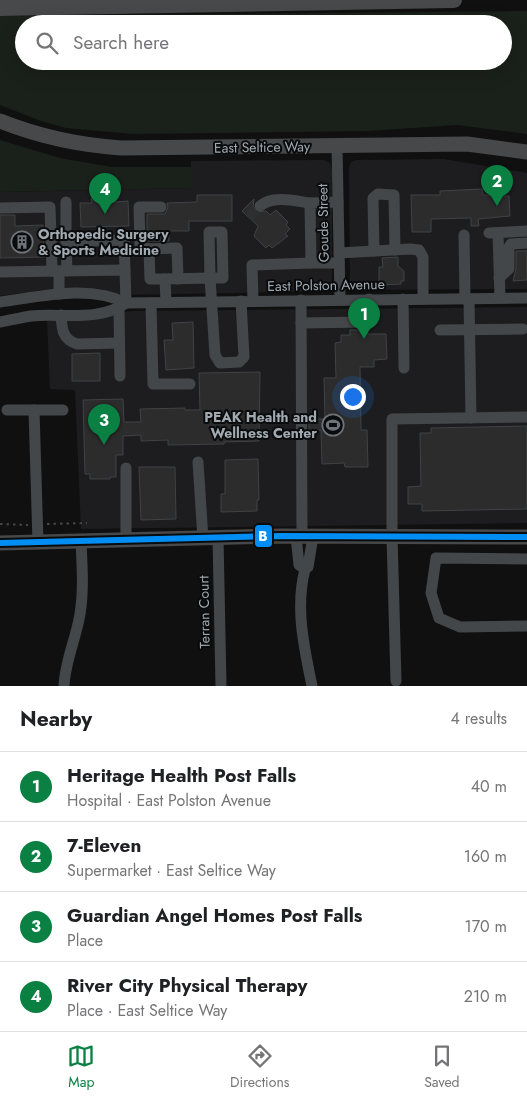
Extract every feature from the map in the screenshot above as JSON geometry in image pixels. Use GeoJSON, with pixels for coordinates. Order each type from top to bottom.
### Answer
{"type":"FeatureCollection","features":[{"type":"Feature","properties":{"kind":"highway"},"geometry":{"type":"LineString","coordinates":[[0,8],[454,0]]}},
{"type":"Feature","properties":{"kind":"main road","name":"East Seltice Way"},"geometry":{"type":"LineString","coordinates":[[0,121],[54,139],[83,145],[121,148],[468,144],[527,152]]}},
{"type":"Feature","properties":{"kind":"main road"},"geometry":{"type":"LineString","coordinates":[[0,542],[304,536],[527,537]]}},
{"type":"Feature","properties":{"kind":"street","name":"Goude Street"},"geometry":{"type":"LineString","coordinates":[[337,145],[340,300]]}},
{"type":"Feature","properties":{"kind":"street"},"geometry":{"type":"LineString","coordinates":[[374,251],[373,198],[378,194],[390,193],[394,198],[395,250]]}},
{"type":"Feature","properties":{"kind":"street"},"geometry":{"type":"LineString","coordinates":[[260,206],[267,201],[280,200],[310,203],[338,202]]}},
{"type":"Feature","properties":{"kind":"street"},"geometry":{"type":"LineString","coordinates":[[59,271],[66,242],[66,202]]}},
{"type":"Feature","properties":{"kind":"street"},"geometry":{"type":"LineString","coordinates":[[310,203],[311,263]]}},
{"type":"Feature","properties":{"kind":"street"},"geometry":{"type":"LineString","coordinates":[[0,208],[50,207],[59,271],[59,294]]}},
{"type":"Feature","properties":{"kind":"street"},"geometry":{"type":"LineString","coordinates":[[161,207],[139,207],[140,246],[149,249],[177,248],[178,279]]}},
{"type":"Feature","properties":{"kind":"street"},"geometry":{"type":"LineString","coordinates":[[500,298],[494,233],[527,231]]}},
{"type":"Feature","properties":{"kind":"street"},"geometry":{"type":"LineString","coordinates":[[464,235],[471,418]]}},
{"type":"Feature","properties":{"kind":"street"},"geometry":{"type":"LineString","coordinates":[[66,242],[124,240],[125,270],[119,343],[120,376]]}},
{"type":"Feature","properties":{"kind":"street"},"geometry":{"type":"LineString","coordinates":[[499,278],[509,269],[509,247],[515,244],[527,243]]}},
{"type":"Feature","properties":{"kind":"street"},"geometry":{"type":"LineString","coordinates":[[149,249],[150,279],[210,278],[210,302],[215,356],[220,363],[239,362],[244,357],[247,301],[252,264],[311,263],[374,251],[410,249],[422,253],[423,299]]}},
{"type":"Feature","properties":{"kind":"street"},"geometry":{"type":"LineString","coordinates":[[0,272],[125,270]]}},
{"type":"Feature","properties":{"kind":"street"},"geometry":{"type":"LineString","coordinates":[[165,279],[166,302]]}},
{"type":"Feature","properties":{"kind":"street","name":"East Polston Avenue"},"geometry":{"type":"LineString","coordinates":[[0,302],[59,294],[108,296],[122,306]]}},
{"type":"Feature","properties":{"kind":"street","name":"East Polston Avenue"},"geometry":{"type":"LineString","coordinates":[[0,322],[31,316],[94,314],[122,306],[166,302],[527,298]]}},
{"type":"Feature","properties":{"kind":"street"},"geometry":{"type":"LineString","coordinates":[[301,322],[365,322],[369,319],[369,299]]}},
{"type":"Feature","properties":{"kind":"street"},"geometry":{"type":"LineString","coordinates":[[402,299],[404,368]]}},
{"type":"Feature","properties":{"kind":"street"},"geometry":{"type":"LineString","coordinates":[[301,300],[304,536],[299,564],[304,568]]}},
{"type":"Feature","properties":{"kind":"street"},"geometry":{"type":"LineString","coordinates":[[151,303],[153,384],[190,384]]}},
{"type":"Feature","properties":{"kind":"street"},"geometry":{"type":"LineString","coordinates":[[61,315],[64,335],[72,342],[77,344],[119,343]]}},
{"type":"Feature","properties":{"kind":"street"},"geometry":{"type":"LineString","coordinates":[[440,330],[523,329]]}},
{"type":"Feature","properties":{"kind":"street"},"geometry":{"type":"LineString","coordinates":[[6,410],[63,410]]}},
{"type":"Feature","properties":{"kind":"street"},"geometry":{"type":"LineString","coordinates":[[34,410],[38,542]]}},
{"type":"Feature","properties":{"kind":"street"},"geometry":{"type":"LineString","coordinates":[[396,681],[392,536],[392,419],[527,417]]}},
{"type":"Feature","properties":{"kind":"street"},"geometry":{"type":"LineString","coordinates":[[198,462],[203,539]]}},
{"type":"Feature","properties":{"kind":"street"},"geometry":{"type":"LineString","coordinates":[[126,468],[126,540]]}},
{"type":"Feature","properties":{"kind":"street"},"geometry":{"type":"LineString","coordinates":[[304,536],[311,558],[308,566],[304,568],[301,586],[301,634],[312,686]]}},
{"type":"Feature","properties":{"kind":"street","name":"Terran Court"},"geometry":{"type":"LineString","coordinates":[[218,537],[221,686]]}},
{"type":"Feature","properties":{"kind":"street"},"geometry":{"type":"LineString","coordinates":[[64,686],[66,666],[80,615],[82,589],[81,541]]}},
{"type":"Feature","properties":{"kind":"street"},"geometry":{"type":"LineString","coordinates":[[527,559],[436,558],[431,593],[438,618],[460,626],[527,626]]}},
{"type":"Feature","properties":{"kind":"shaded area"},"geometry":{"type":"Polygon","coordinates":[[[527,11],[527,134],[457,125],[368,131],[132,134],[66,128],[41,121],[0,105],[0,16],[15,16],[15,70],[512,70],[512,15],[105,15],[527,11]]]}},
{"type":"Feature","properties":{"kind":"shaded area"},"geometry":{"type":"Polygon","coordinates":[[[0,140],[60,158],[112,167],[191,167],[191,188],[0,192],[0,140]]]}},
{"type":"Feature","properties":{"kind":"shaded area"},"geometry":{"type":"Polygon","coordinates":[[[444,159],[527,173],[527,289],[355,290],[350,283],[349,167],[351,162],[357,160],[444,159]]]}},
{"type":"Feature","properties":{"kind":"shaded area"},"geometry":{"type":"Polygon","coordinates":[[[323,160],[330,163],[332,171],[332,284],[329,291],[123,295],[103,290],[42,290],[0,296],[0,192],[191,188],[191,161],[323,160]]]}},
{"type":"Feature","properties":{"kind":"shaded area"},"geometry":{"type":"Polygon","coordinates":[[[527,307],[527,523],[81,529],[75,390],[50,389],[47,320],[133,311],[527,307]]]}},
{"type":"Feature","properties":{"kind":"building"},"geometry":{"type":"Polygon","coordinates":[[[482,189],[483,195],[509,196],[510,216],[478,219],[479,226],[471,226],[471,218],[431,219],[431,232],[412,232],[411,195],[440,195],[440,191],[482,189]]]}},
{"type":"Feature","properties":{"kind":"building"},"geometry":{"type":"Polygon","coordinates":[[[197,195],[232,195],[232,221],[189,221],[189,231],[169,231],[169,241],[147,241],[147,214],[165,214],[168,207],[167,203],[197,202],[197,195]]]}},
{"type":"Feature","properties":{"kind":"building"},"geometry":{"type":"Polygon","coordinates":[[[115,198],[115,202],[128,201],[129,226],[81,227],[80,203],[92,203],[91,199],[115,198]]]}},
{"type":"Feature","properties":{"kind":"building"},"geometry":{"type":"Polygon","coordinates":[[[254,199],[253,207],[256,212],[266,211],[270,215],[276,210],[288,222],[286,225],[290,229],[285,234],[288,236],[272,248],[269,245],[266,248],[254,236],[258,226],[242,211],[254,199]]]}},
{"type":"Feature","properties":{"kind":"building","name":"Orthopedic Surgery & Sports Medicine"},"geometry":{"type":"Polygon","coordinates":[[[0,215],[15,215],[15,226],[43,225],[44,257],[0,258],[0,215]]]}},
{"type":"Feature","properties":{"kind":"building"},"geometry":{"type":"Polygon","coordinates":[[[516,251],[527,251],[527,280],[513,281],[516,269],[516,251]]]}},
{"type":"Feature","properties":{"kind":"building"},"geometry":{"type":"Polygon","coordinates":[[[398,257],[398,266],[404,271],[404,281],[401,281],[401,284],[379,285],[379,267],[383,267],[382,258],[398,257]]]}},
{"type":"Feature","properties":{"kind":"building"},"geometry":{"type":"Polygon","coordinates":[[[193,322],[194,368],[166,370],[164,340],[173,340],[172,323],[193,322]]]}},
{"type":"Feature","properties":{"kind":"building","name":"PEAK Health and Wellness Center"},"geometry":{"type":"Polygon","coordinates":[[[350,330],[364,330],[364,334],[386,334],[387,359],[374,360],[374,367],[360,367],[361,430],[367,430],[368,467],[345,467],[344,463],[322,464],[321,430],[309,430],[309,419],[325,419],[324,378],[336,378],[335,343],[341,342],[341,335],[350,335],[350,330]]]}},
{"type":"Feature","properties":{"kind":"building"},"geometry":{"type":"Polygon","coordinates":[[[100,353],[100,381],[72,381],[72,354],[100,353]]]}},
{"type":"Feature","properties":{"kind":"building"},"geometry":{"type":"Polygon","coordinates":[[[260,372],[259,441],[168,445],[168,440],[141,441],[141,435],[123,436],[123,455],[116,455],[116,477],[110,477],[110,479],[90,479],[90,474],[85,474],[83,400],[123,399],[124,422],[141,422],[140,409],[185,408],[185,410],[200,410],[199,373],[260,372]]]}},
{"type":"Feature","properties":{"kind":"building"},"geometry":{"type":"Polygon","coordinates":[[[527,426],[527,509],[422,511],[422,504],[408,504],[408,487],[421,486],[420,433],[431,433],[431,428],[527,426]]]}},
{"type":"Feature","properties":{"kind":"building"},"geometry":{"type":"Polygon","coordinates":[[[258,459],[259,500],[257,500],[257,511],[221,512],[221,494],[225,494],[225,460],[258,459]]]}},
{"type":"Feature","properties":{"kind":"building"},"geometry":{"type":"Polygon","coordinates":[[[139,467],[175,467],[176,519],[141,520],[139,467]]]}},
{"type":"Feature","properties":{"kind":"tunnel"},"geometry":{"type":"LineString","coordinates":[[249,217],[260,206]]}},
{"type":"Feature","properties":{"kind":"transit line","name":"B"},"geometry":{"type":"LineString","coordinates":[[0,543],[280,536],[527,537]]}},
{"type":"Feature","properties":{"kind":"place","name":"7-Eleven"},"geometry":{"type":"Point","coordinates":[497,206]}},
{"type":"Feature","properties":{"kind":"place","name":"River City Physical Therapy"},"geometry":{"type":"Point","coordinates":[105,214]}},
{"type":"Feature","properties":{"kind":"place","name":"Orthopedic Surgery & Sports Medicine"},"geometry":{"type":"Point","coordinates":[22,242]}},
{"type":"Feature","properties":{"kind":"place","name":"Heritage Health Post Falls"},"geometry":{"type":"Point","coordinates":[364,339]}},
{"type":"Feature","properties":{"kind":"place","name":"PEAK Health and Wellness Center"},"geometry":{"type":"Point","coordinates":[333,425]}},
{"type":"Feature","properties":{"kind":"place","name":"Guardian Angel Homes Post Falls"},"geometry":{"type":"Point","coordinates":[104,445]}}]}
